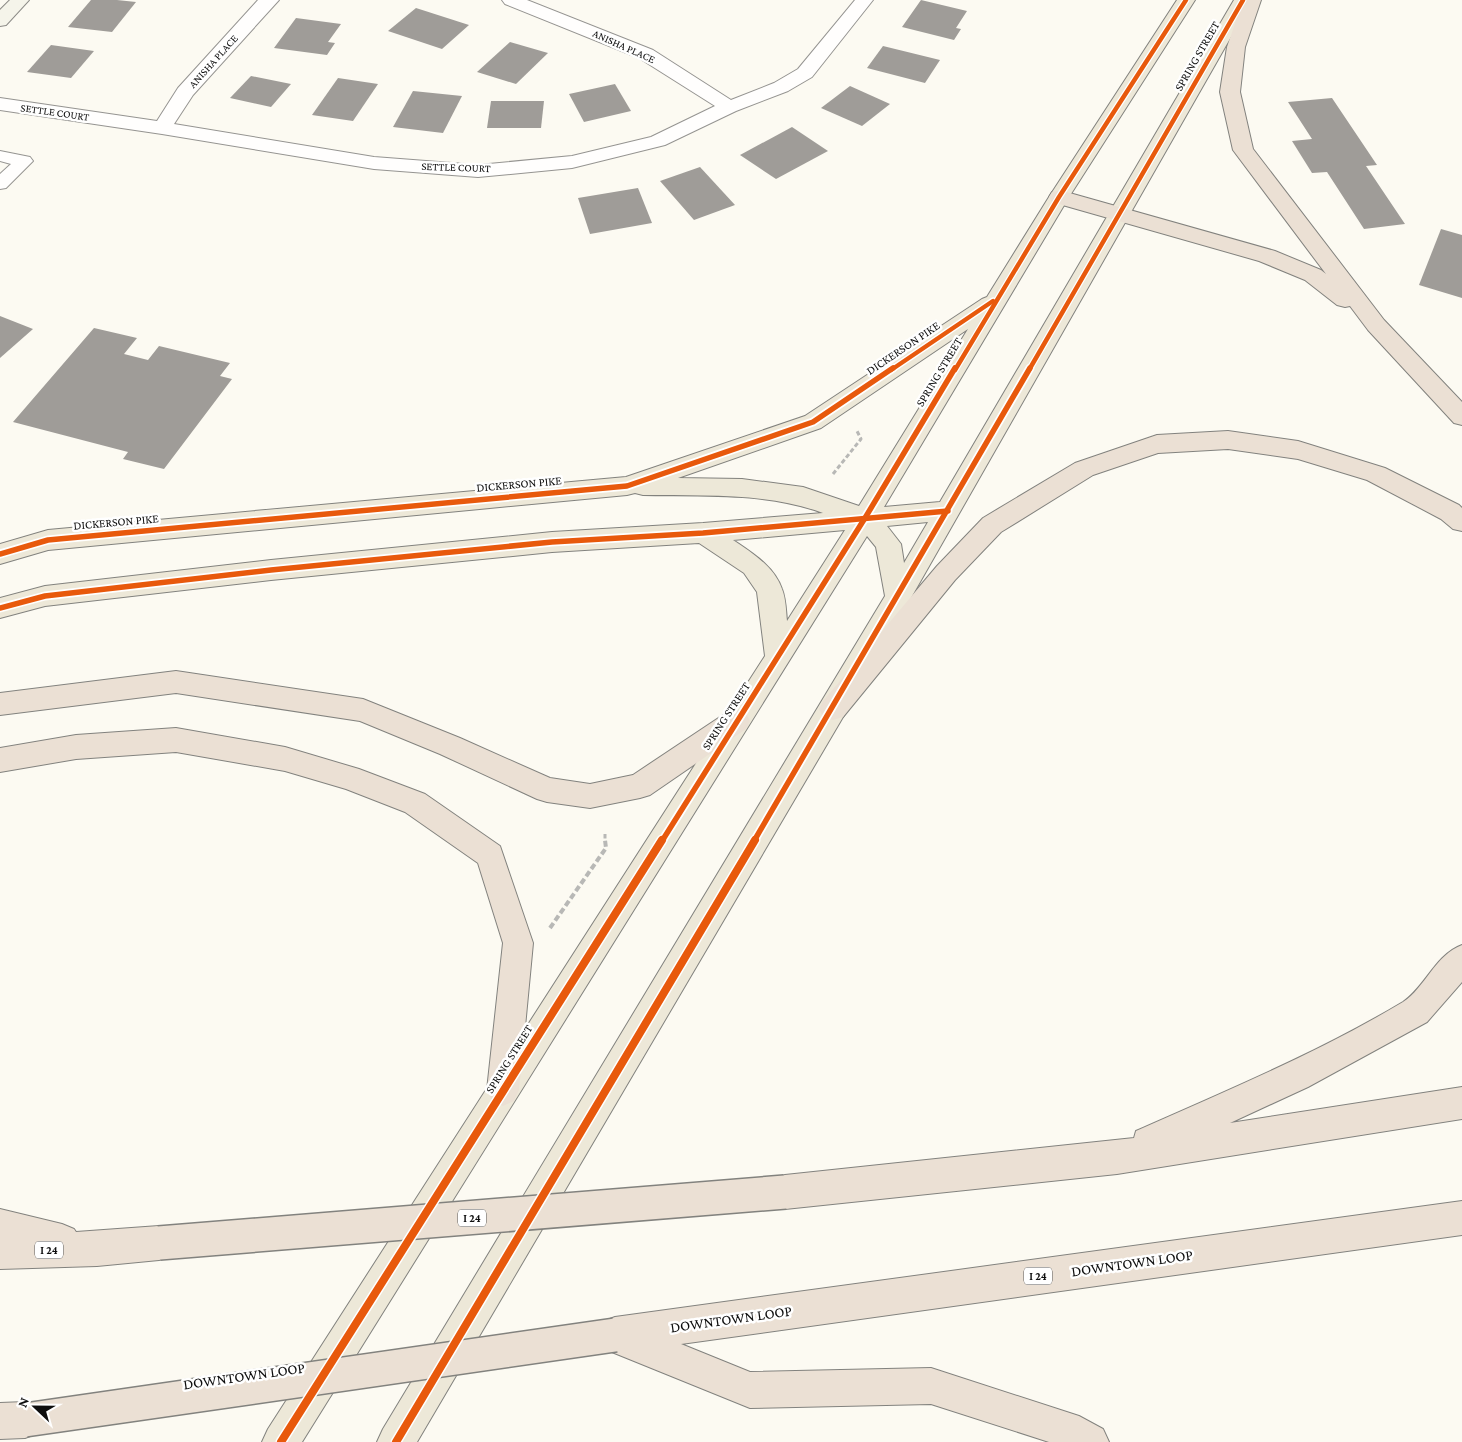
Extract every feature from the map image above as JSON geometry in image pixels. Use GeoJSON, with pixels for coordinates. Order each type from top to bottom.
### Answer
{"type":"FeatureCollection","features":[{"type":"Feature","properties":{"kind":"highway"},"geometry":{"type":"LineString","coordinates":[[1252,0],[1236,47],[1230,92],[1243,150],[1376,325],[1462,417]]}},
{"type":"Feature","properties":{"kind":"highway"},"geometry":{"type":"LineString","coordinates":[[1059,197],[1266,256],[1312,274],[1376,325]]}},
{"type":"Feature","properties":{"kind":"highway"},"geometry":{"type":"LineString","coordinates":[[833,709],[946,573],[992,525],[1084,469],[1157,444],[1228,440],[1298,450],[1376,474],[1450,512],[1462,522]]}},
{"type":"Feature","properties":{"kind":"highway"},"geometry":{"type":"LineString","coordinates":[[0,704],[176,682],[363,710],[450,746],[547,790],[590,796],[640,786],[736,721]]}},
{"type":"Feature","properties":{"kind":"highway"},"geometry":{"type":"LineString","coordinates":[[0,760],[76,747],[176,740],[285,759],[349,778],[415,803],[490,855],[518,943],[503,1090]]}},
{"type":"Feature","properties":{"kind":"highway"},"geometry":{"type":"LineString","coordinates":[[1117,1157],[1296,1076],[1416,1012],[1462,960]]}},
{"type":"Feature","properties":{"kind":"highway","name":"I 24"},"geometry":{"type":"LineString","coordinates":[[0,1252],[97,1249],[784,1192],[1117,1157],[1462,1103]]}},
{"type":"Feature","properties":{"kind":"highway","name":"DOWNTOWN LOOP"},"geometry":{"type":"LineString","coordinates":[[13,1421],[615,1335],[1462,1218]]}},
{"type":"Feature","properties":{"kind":"highway"},"geometry":{"type":"LineString","coordinates":[[0,1226],[97,1249]]}},
{"type":"Feature","properties":{"kind":"highway"},"geometry":{"type":"LineString","coordinates":[[615,1335],[750,1390],[931,1386],[1066,1429],[1090,1442]]}},
{"type":"Feature","properties":{"kind":"main road","name":"SPRING STREET"},"geometry":{"type":"LineString","coordinates":[[281,1442],[778,657],[865,518],[1059,197],[1186,0]]}},
{"type":"Feature","properties":{"kind":"main road","name":"SPRING STREET"},"geometry":{"type":"LineString","coordinates":[[396,1442],[833,709],[1243,0]]}},
{"type":"Feature","properties":{"kind":"main road","name":"DICKERSON PIKE"},"geometry":{"type":"LineString","coordinates":[[0,554],[48,540],[627,486],[813,422],[996,299]]}},
{"type":"Feature","properties":{"kind":"main road"},"geometry":{"type":"LineString","coordinates":[[627,486],[759,490],[803,496],[865,518],[888,544],[898,598]]}},
{"type":"Feature","properties":{"kind":"main road"},"geometry":{"type":"LineString","coordinates":[[0,608],[45,596],[271,570],[552,542],[703,533],[948,511]]}},
{"type":"Feature","properties":{"kind":"main road"},"geometry":{"type":"LineString","coordinates":[[703,533],[753,566],[770,590],[778,657]]}},
{"type":"Feature","properties":{"kind":"street"},"geometry":{"type":"LineString","coordinates":[[0,21],[20,0]]}},
{"type":"Feature","properties":{"kind":"street","name":"ANISHA PLACE"},"geometry":{"type":"LineString","coordinates":[[162,128],[185,92],[264,4],[270,0]]}},
{"type":"Feature","properties":{"kind":"street","name":"ANISHA PLACE"},"geometry":{"type":"LineString","coordinates":[[511,0],[646,54],[729,107]]}},
{"type":"Feature","properties":{"kind":"street","name":"SETTLE COURT"},"geometry":{"type":"LineString","coordinates":[[0,104],[162,128],[374,163],[478,171],[572,162],[658,141],[729,107],[781,87],[804,73],[864,0]]}},
{"type":"Feature","properties":{"kind":"lane"},"geometry":{"type":"LineString","coordinates":[[0,156],[24,161],[0,184]]}},
{"type":"Feature","properties":{"kind":"path"},"geometry":{"type":"LineString","coordinates":[[832,475],[861,439],[854,424]]}},
{"type":"Feature","properties":{"kind":"path"},"geometry":{"type":"LineString","coordinates":[[550,928],[606,848],[605,834]]}},
{"type":"Feature","properties":{"kind":"building"},"geometry":{"type":"Polygon","coordinates":[[[91,0],[136,2],[112,32],[68,27],[91,0]]]}},
{"type":"Feature","properties":{"kind":"building"},"geometry":{"type":"Polygon","coordinates":[[[921,0],[967,11],[956,28],[961,29],[954,40],[902,27],[921,0]]]}},
{"type":"Feature","properties":{"kind":"building"},"geometry":{"type":"Polygon","coordinates":[[[416,8],[469,25],[442,49],[388,31],[416,8]]]}},
{"type":"Feature","properties":{"kind":"building"},"geometry":{"type":"Polygon","coordinates":[[[296,18],[341,24],[328,42],[335,43],[327,55],[274,48],[296,18]]]}},
{"type":"Feature","properties":{"kind":"building"},"geometry":{"type":"Polygon","coordinates":[[[510,42],[548,53],[516,84],[477,72],[510,42]]]}},
{"type":"Feature","properties":{"kind":"building"},"geometry":{"type":"Polygon","coordinates":[[[51,45],[94,51],[71,78],[27,72],[51,45]]]}},
{"type":"Feature","properties":{"kind":"building"},"geometry":{"type":"Polygon","coordinates":[[[883,46],[940,60],[925,83],[867,68],[883,46]]]}},
{"type":"Feature","properties":{"kind":"building"},"geometry":{"type":"Polygon","coordinates":[[[251,76],[291,84],[271,107],[230,98],[251,76]]]}},
{"type":"Feature","properties":{"kind":"building"},"geometry":{"type":"Polygon","coordinates":[[[338,78],[378,84],[353,121],[312,115],[338,78]]]}},
{"type":"Feature","properties":{"kind":"building"},"geometry":{"type":"Polygon","coordinates":[[[615,84],[631,111],[584,122],[569,94],[615,84]]]}},
{"type":"Feature","properties":{"kind":"building"},"geometry":{"type":"Polygon","coordinates":[[[850,86],[890,104],[862,126],[821,108],[850,86]]]}},
{"type":"Feature","properties":{"kind":"building"},"geometry":{"type":"Polygon","coordinates":[[[413,91],[462,96],[443,133],[393,127],[413,91]]]}},
{"type":"Feature","properties":{"kind":"building"},"geometry":{"type":"Polygon","coordinates":[[[1332,98],[1377,165],[1366,166],[1405,224],[1364,229],[1327,172],[1312,173],[1292,141],[1312,139],[1288,102],[1332,98]]]}},
{"type":"Feature","properties":{"kind":"building"},"geometry":{"type":"Polygon","coordinates":[[[491,101],[544,101],[541,128],[487,128],[491,101]]]}},
{"type":"Feature","properties":{"kind":"building"},"geometry":{"type":"Polygon","coordinates":[[[792,127],[828,151],[776,179],[740,155],[792,127]]]}},
{"type":"Feature","properties":{"kind":"building"},"geometry":{"type":"Polygon","coordinates":[[[700,167],[735,205],[694,220],[660,181],[700,167]]]}},
{"type":"Feature","properties":{"kind":"building"},"geometry":{"type":"Polygon","coordinates":[[[638,188],[652,223],[590,234],[578,198],[638,188]]]}},
{"type":"Feature","properties":{"kind":"building"},"geometry":{"type":"Polygon","coordinates":[[[1441,229],[1462,235],[1462,298],[1419,285],[1441,229]]]}},
{"type":"Feature","properties":{"kind":"building"},"geometry":{"type":"Polygon","coordinates":[[[0,316],[33,329],[0,358],[0,316]]]}},
{"type":"Feature","properties":{"kind":"building"},"geometry":{"type":"Polygon","coordinates":[[[94,328],[137,338],[124,354],[148,360],[159,346],[230,363],[220,376],[232,379],[164,469],[123,459],[128,452],[13,422],[94,328]]]}},
{"type":"Feature","properties":{"kind":"cycle path"},"geometry":{"type":"LineString","coordinates":[[281,1442],[778,657],[865,518],[1059,197],[1186,0]]}},
{"type":"Feature","properties":{"kind":"cycle path"},"geometry":{"type":"LineString","coordinates":[[396,1442],[833,709],[1243,0]]}},
{"type":"Feature","properties":{"kind":"cycle path"},"geometry":{"type":"LineString","coordinates":[[0,554],[48,540],[627,486],[813,422],[993,301]]}},
{"type":"Feature","properties":{"kind":"cycle path"},"geometry":{"type":"LineString","coordinates":[[0,608],[45,596],[271,570],[552,542],[703,533],[948,511]]}}]}
